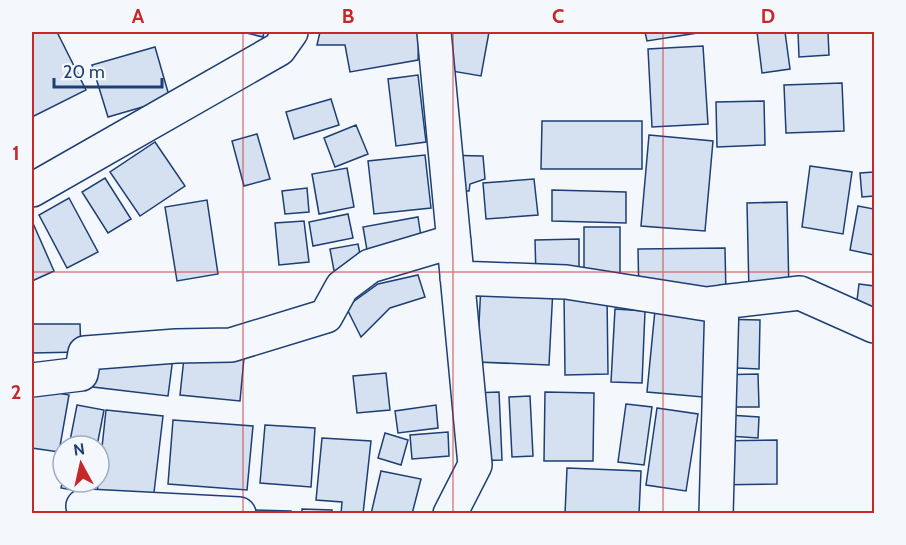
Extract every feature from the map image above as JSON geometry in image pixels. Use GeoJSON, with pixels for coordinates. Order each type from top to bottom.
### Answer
{"type":"FeatureCollection","features":[{"type":"Feature","properties":{"kind":"street"},"geometry":{"type":"LineString","coordinates":[[32,190],[279,49],[291,32]]}},
{"type":"Feature","properties":{"kind":"street"},"geometry":{"type":"LineString","coordinates":[[434,32],[475,465],[450,513]]}},
{"type":"Feature","properties":{"kind":"street"},"geometry":{"type":"LineString","coordinates":[[32,380],[81,374],[85,353],[176,346],[231,345],[326,316],[342,287],[370,266],[454,241]]}},
{"type":"Feature","properties":{"kind":"street"},"geometry":{"type":"LineString","coordinates":[[457,278],[566,282],[706,304],[800,293],[874,326]]}},
{"type":"Feature","properties":{"kind":"street"},"geometry":{"type":"LineString","coordinates":[[716,513],[722,302]]}},
{"type":"Feature","properties":{"kind":"street"},"geometry":{"type":"LineString","coordinates":[[83,506],[239,513]]}},
{"type":"Feature","properties":{"kind":"building"},"geometry":{"type":"Polygon","coordinates":[[[32,32],[57,32],[86,90],[32,117],[32,32]]]}},
{"type":"Feature","properties":{"kind":"building"},"geometry":{"type":"Polygon","coordinates":[[[242,32],[264,32],[263,37],[242,32]]]}},
{"type":"Feature","properties":{"kind":"building"},"geometry":{"type":"Polygon","coordinates":[[[320,32],[419,32],[418,60],[350,72],[345,45],[317,45],[320,32]]]}},
{"type":"Feature","properties":{"kind":"building"},"geometry":{"type":"Polygon","coordinates":[[[435,32],[489,32],[481,76],[428,67],[435,32]]]}},
{"type":"Feature","properties":{"kind":"building"},"geometry":{"type":"Polygon","coordinates":[[[645,32],[697,32],[697,33],[647,41],[645,32]]]}},
{"type":"Feature","properties":{"kind":"building"},"geometry":{"type":"Polygon","coordinates":[[[757,32],[785,32],[790,69],[762,73],[757,32]]]}},
{"type":"Feature","properties":{"kind":"building"},"geometry":{"type":"Polygon","coordinates":[[[798,32],[828,32],[829,55],[799,57],[798,32]]]}},
{"type":"Feature","properties":{"kind":"building"},"geometry":{"type":"Polygon","coordinates":[[[703,46],[708,124],[652,127],[648,49],[703,46]]]}},
{"type":"Feature","properties":{"kind":"building"},"geometry":{"type":"Polygon","coordinates":[[[155,47],[170,99],[108,117],[92,65],[155,47]]]}},
{"type":"Feature","properties":{"kind":"building"},"geometry":{"type":"Polygon","coordinates":[[[418,75],[426,142],[396,146],[388,79],[418,75]]]}},
{"type":"Feature","properties":{"kind":"building"},"geometry":{"type":"Polygon","coordinates":[[[842,83],[844,131],[786,133],[784,85],[842,83]]]}},
{"type":"Feature","properties":{"kind":"building"},"geometry":{"type":"Polygon","coordinates":[[[331,99],[339,125],[294,139],[286,112],[331,99]]]}},
{"type":"Feature","properties":{"kind":"building"},"geometry":{"type":"Polygon","coordinates":[[[764,101],[765,145],[717,147],[716,102],[764,101]]]}},
{"type":"Feature","properties":{"kind":"building"},"geometry":{"type":"Polygon","coordinates":[[[542,121],[642,121],[642,169],[541,169],[542,121]]]}},
{"type":"Feature","properties":{"kind":"building"},"geometry":{"type":"Polygon","coordinates":[[[356,125],[368,154],[335,167],[324,138],[356,125]]]}},
{"type":"Feature","properties":{"kind":"building"},"geometry":{"type":"Polygon","coordinates":[[[257,134],[270,179],[244,186],[232,141],[257,134]]]}},
{"type":"Feature","properties":{"kind":"building"},"geometry":{"type":"Polygon","coordinates":[[[649,135],[713,141],[705,231],[641,226],[649,135]]]}},
{"type":"Feature","properties":{"kind":"building"},"geometry":{"type":"Polygon","coordinates":[[[155,142],[185,186],[140,216],[110,172],[155,142]]]}},
{"type":"Feature","properties":{"kind":"building"},"geometry":{"type":"Polygon","coordinates":[[[425,155],[431,208],[374,214],[368,161],[425,155]]]}},
{"type":"Feature","properties":{"kind":"building"},"geometry":{"type":"Polygon","coordinates":[[[439,155],[483,156],[485,179],[470,184],[469,191],[442,191],[439,155]]]}},
{"type":"Feature","properties":{"kind":"building"},"geometry":{"type":"Polygon","coordinates":[[[810,166],[852,172],[843,234],[802,227],[810,166]]]}},
{"type":"Feature","properties":{"kind":"building"},"geometry":{"type":"Polygon","coordinates":[[[347,168],[354,207],[319,214],[312,174],[347,168]]]}},
{"type":"Feature","properties":{"kind":"building"},"geometry":{"type":"Polygon","coordinates":[[[874,172],[874,196],[862,197],[860,173],[874,172]]]}},
{"type":"Feature","properties":{"kind":"building"},"geometry":{"type":"Polygon","coordinates":[[[105,178],[131,219],[108,233],[82,192],[105,178]]]}},
{"type":"Feature","properties":{"kind":"building"},"geometry":{"type":"Polygon","coordinates":[[[534,179],[538,215],[486,219],[483,183],[534,179]]]}},
{"type":"Feature","properties":{"kind":"building"},"geometry":{"type":"Polygon","coordinates":[[[307,188],[309,212],[285,214],[282,191],[307,188]]]}},
{"type":"Feature","properties":{"kind":"building"},"geometry":{"type":"Polygon","coordinates":[[[552,190],[626,192],[626,223],[552,221],[552,190]]]}},
{"type":"Feature","properties":{"kind":"building"},"geometry":{"type":"Polygon","coordinates":[[[69,198],[98,252],[67,268],[39,215],[69,198]]]}},
{"type":"Feature","properties":{"kind":"building"},"geometry":{"type":"Polygon","coordinates":[[[207,200],[218,274],[177,281],[165,207],[207,200]]]}},
{"type":"Feature","properties":{"kind":"building"},"geometry":{"type":"Polygon","coordinates":[[[787,202],[789,292],[749,293],[747,203],[787,202]]]}},
{"type":"Feature","properties":{"kind":"building"},"geometry":{"type":"Polygon","coordinates":[[[858,206],[874,209],[874,255],[850,250],[858,206]]]}},
{"type":"Feature","properties":{"kind":"building"},"geometry":{"type":"Polygon","coordinates":[[[348,214],[353,238],[313,246],[309,222],[348,214]]]}},
{"type":"Feature","properties":{"kind":"building"},"geometry":{"type":"Polygon","coordinates":[[[418,217],[425,263],[371,273],[363,227],[418,217]]]}},
{"type":"Feature","properties":{"kind":"building"},"geometry":{"type":"Polygon","coordinates":[[[32,221],[54,271],[32,281],[32,221]]]}},
{"type":"Feature","properties":{"kind":"building"},"geometry":{"type":"Polygon","coordinates":[[[304,221],[309,262],[279,265],[275,223],[304,221]]]}},
{"type":"Feature","properties":{"kind":"building"},"geometry":{"type":"Polygon","coordinates":[[[584,227],[620,227],[620,283],[584,283],[584,227]]]}},
{"type":"Feature","properties":{"kind":"building"},"geometry":{"type":"Polygon","coordinates":[[[579,239],[579,275],[536,276],[535,240],[579,239]]]}},
{"type":"Feature","properties":{"kind":"building"},"geometry":{"type":"Polygon","coordinates":[[[358,244],[363,270],[335,276],[330,249],[358,244]]]}},
{"type":"Feature","properties":{"kind":"building"},"geometry":{"type":"Polygon","coordinates":[[[725,248],[726,297],[639,299],[638,249],[725,248]]]}},
{"type":"Feature","properties":{"kind":"building"},"geometry":{"type":"Polygon","coordinates":[[[418,275],[425,297],[390,308],[361,337],[346,307],[378,284],[418,275]]]}},
{"type":"Feature","properties":{"kind":"building"},"geometry":{"type":"Polygon","coordinates":[[[859,284],[874,286],[874,319],[855,317],[859,284]]]}},
{"type":"Feature","properties":{"kind":"building"},"geometry":{"type":"Polygon","coordinates":[[[481,285],[553,288],[549,365],[477,362],[481,285]]]}},
{"type":"Feature","properties":{"kind":"building"},"geometry":{"type":"Polygon","coordinates":[[[564,294],[607,294],[608,374],[565,375],[564,294]]]}},
{"type":"Feature","properties":{"kind":"building"},"geometry":{"type":"Polygon","coordinates":[[[615,309],[645,311],[642,383],[611,382],[615,309]]]}},
{"type":"Feature","properties":{"kind":"building"},"geometry":{"type":"Polygon","coordinates":[[[655,310],[712,316],[703,397],[647,392],[655,310]]]}},
{"type":"Feature","properties":{"kind":"building"},"geometry":{"type":"Polygon","coordinates":[[[716,319],[760,320],[759,369],[715,367],[716,319]]]}},
{"type":"Feature","properties":{"kind":"building"},"geometry":{"type":"Polygon","coordinates":[[[32,324],[80,324],[81,352],[32,353],[32,324]]]}},
{"type":"Feature","properties":{"kind":"building"},"geometry":{"type":"Polygon","coordinates":[[[187,330],[246,336],[240,401],[180,395],[187,330]]]}},
{"type":"Feature","properties":{"kind":"building"},"geometry":{"type":"Polygon","coordinates":[[[98,341],[174,350],[168,396],[93,387],[98,341]]]}},
{"type":"Feature","properties":{"kind":"building"},"geometry":{"type":"Polygon","coordinates":[[[386,373],[390,410],[357,413],[353,376],[386,373]]]}},
{"type":"Feature","properties":{"kind":"building"},"geometry":{"type":"Polygon","coordinates":[[[758,374],[759,407],[713,407],[713,375],[758,374]]]}},
{"type":"Feature","properties":{"kind":"building"},"geometry":{"type":"Polygon","coordinates":[[[32,388],[69,395],[62,434],[51,434],[51,451],[32,448],[32,388]]]}},
{"type":"Feature","properties":{"kind":"building"},"geometry":{"type":"Polygon","coordinates":[[[499,392],[502,460],[473,461],[471,393],[499,392]]]}},
{"type":"Feature","properties":{"kind":"building"},"geometry":{"type":"Polygon","coordinates":[[[545,392],[594,393],[593,461],[544,461],[545,392]]]}},
{"type":"Feature","properties":{"kind":"building"},"geometry":{"type":"Polygon","coordinates":[[[530,396],[533,456],[512,457],[509,397],[530,396]]]}},
{"type":"Feature","properties":{"kind":"building"},"geometry":{"type":"Polygon","coordinates":[[[626,404],[652,407],[644,465],[618,462],[626,404]]]}},
{"type":"Feature","properties":{"kind":"building"},"geometry":{"type":"Polygon","coordinates":[[[77,405],[104,410],[99,434],[71,434],[77,405]]]}},
{"type":"Feature","properties":{"kind":"building"},"geometry":{"type":"Polygon","coordinates":[[[436,405],[438,428],[398,433],[395,411],[436,405]]]}},
{"type":"Feature","properties":{"kind":"building"},"geometry":{"type":"Polygon","coordinates":[[[657,408],[698,414],[686,491],[646,485],[657,408]]]}},
{"type":"Feature","properties":{"kind":"building"},"geometry":{"type":"Polygon","coordinates":[[[106,410],[163,416],[153,501],[97,494],[111,494],[111,434],[103,434],[106,410]]]}},
{"type":"Feature","properties":{"kind":"building"},"geometry":{"type":"Polygon","coordinates":[[[713,414],[759,417],[758,438],[712,435],[713,414]]]}},
{"type":"Feature","properties":{"kind":"building"},"geometry":{"type":"Polygon","coordinates":[[[173,420],[253,426],[247,490],[168,484],[173,420]]]}},
{"type":"Feature","properties":{"kind":"building"},"geometry":{"type":"Polygon","coordinates":[[[265,425],[315,428],[311,487],[260,483],[265,425]]]}},
{"type":"Feature","properties":{"kind":"building"},"geometry":{"type":"Polygon","coordinates":[[[448,432],[449,456],[412,459],[410,435],[448,432]]]}},
{"type":"Feature","properties":{"kind":"building"},"geometry":{"type":"Polygon","coordinates":[[[385,433],[408,440],[401,465],[378,458],[385,433]]]}},
{"type":"Feature","properties":{"kind":"building"},"geometry":{"type":"Polygon","coordinates":[[[322,438],[371,441],[363,514],[341,514],[342,502],[316,500],[322,438]]]}},
{"type":"Feature","properties":{"kind":"building"},"geometry":{"type":"Polygon","coordinates":[[[777,440],[777,484],[711,485],[711,441],[777,440]]]}},
{"type":"Feature","properties":{"kind":"building"},"geometry":{"type":"Polygon","coordinates":[[[567,468],[641,471],[639,514],[565,514],[567,468]]]}},
{"type":"Feature","properties":{"kind":"building"},"geometry":{"type":"Polygon","coordinates":[[[381,471],[421,479],[412,514],[371,514],[381,471]]]}},
{"type":"Feature","properties":{"kind":"building"},"geometry":{"type":"Polygon","coordinates":[[[302,509],[332,510],[332,514],[302,514],[302,509]]]}},
{"type":"Feature","properties":{"kind":"building"},"geometry":{"type":"Polygon","coordinates":[[[252,510],[291,511],[291,514],[252,514],[252,510]]]}}]}
